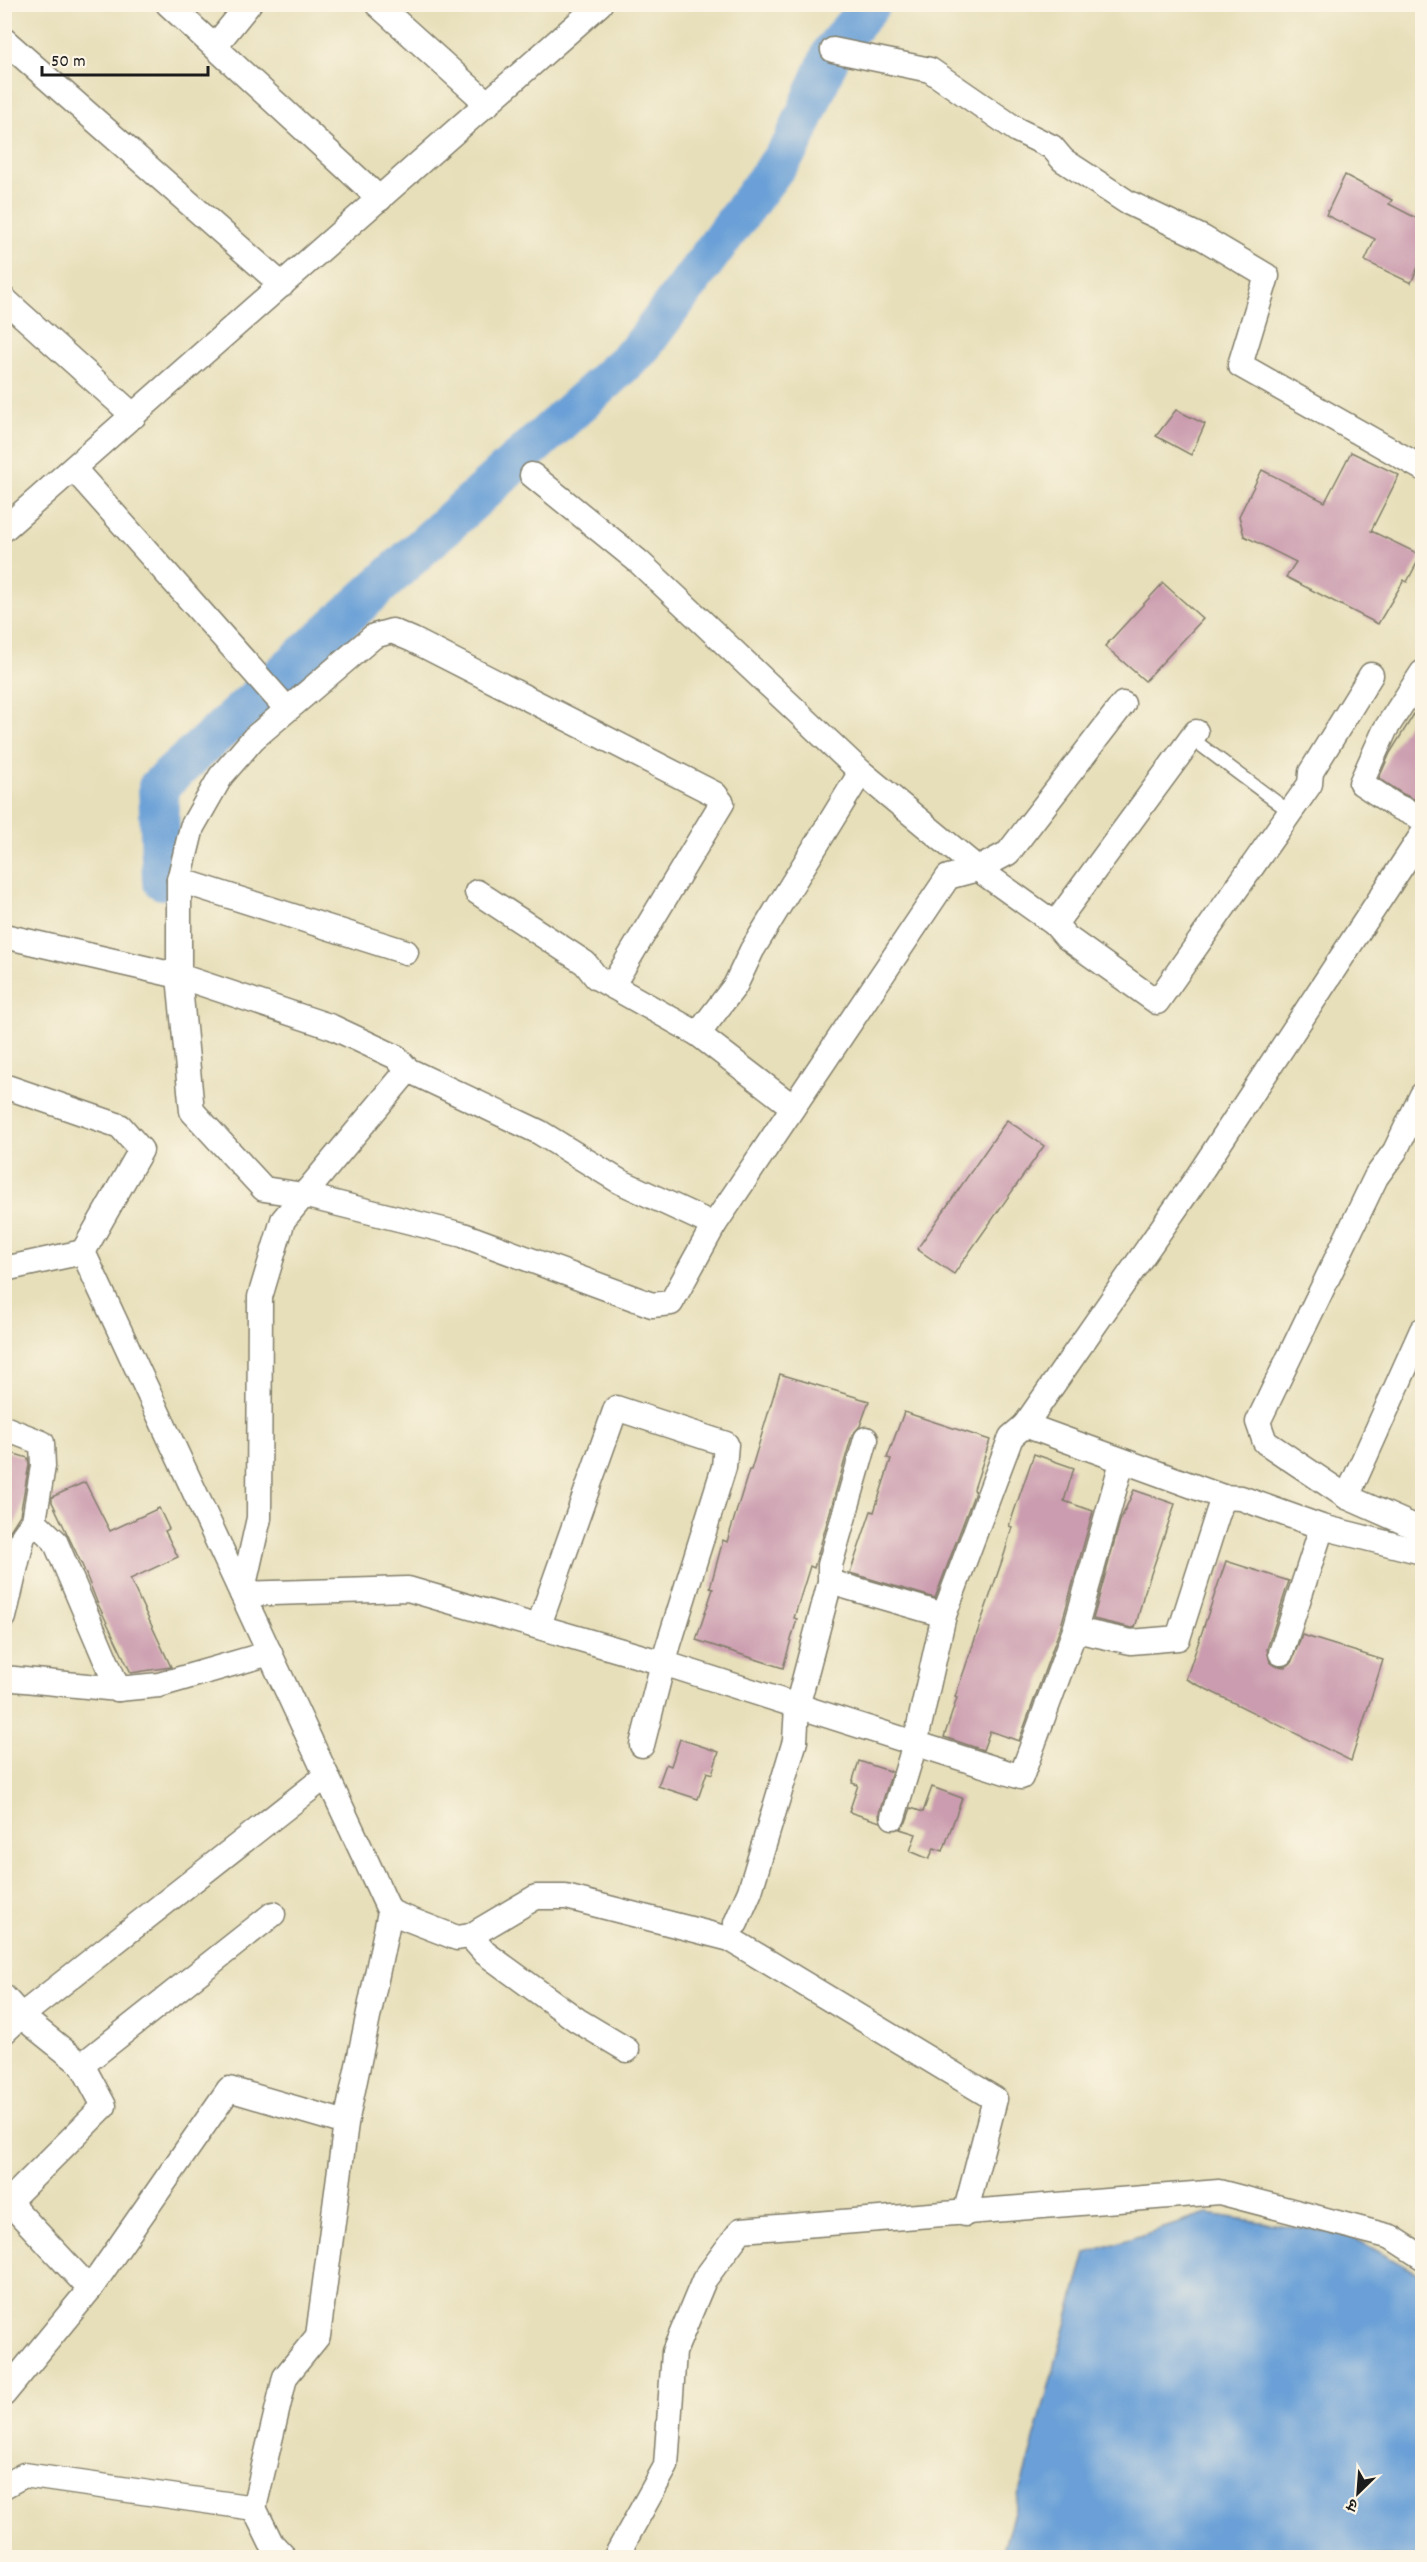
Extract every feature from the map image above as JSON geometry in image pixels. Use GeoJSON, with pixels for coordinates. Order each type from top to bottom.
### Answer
{"type":"FeatureCollection","features":[{"type":"Feature","properties":{"kind":"street"},"geometry":{"type":"LineString","coordinates":[[168,4],[380,199]]}},
{"type":"Feature","properties":{"kind":"street"},"geometry":{"type":"LineString","coordinates":[[215,46],[249,4]]}},
{"type":"Feature","properties":{"kind":"street"},"geometry":{"type":"LineString","coordinates":[[377,4],[488,104]]}},
{"type":"Feature","properties":{"kind":"street"},"geometry":{"type":"LineString","coordinates":[[4,529],[488,104],[587,8]]}},
{"type":"Feature","properties":{"kind":"street"},"geometry":{"type":"LineString","coordinates":[[4,40],[282,285]]}},
{"type":"Feature","properties":{"kind":"street"},"geometry":{"type":"LineString","coordinates":[[833,50],[930,70],[1017,130],[1052,147],[1063,160],[1127,202],[1203,238],[1267,276],[1240,365],[1422,468]]}},
{"type":"Feature","properties":{"kind":"street"},"geometry":{"type":"LineString","coordinates":[[4,299],[134,416]]}},
{"type":"Feature","properties":{"kind":"street"},"geometry":{"type":"LineString","coordinates":[[74,469],[287,709]]}},
{"type":"Feature","properties":{"kind":"street"},"geometry":{"type":"LineString","coordinates":[[532,475],[639,562],[861,772],[978,869],[1157,1002],[1310,784],[1311,772],[1371,675]]}},
{"type":"Feature","properties":{"kind":"street"},"geometry":{"type":"LineString","coordinates":[[612,986],[722,803],[715,794],[392,631],[374,636],[254,738],[221,776],[192,827],[179,880],[179,976],[192,1111],[264,1189],[303,1195],[463,1235],[652,1305],[671,1304],[714,1225],[948,877],[978,869],[1008,853],[1123,704]]}},
{"type":"Feature","properties":{"kind":"street"},"geometry":{"type":"LineString","coordinates":[[1422,673],[1385,730],[1361,783],[1396,806],[1422,818]]}},
{"type":"Feature","properties":{"kind":"street"},"geometry":{"type":"LineString","coordinates":[[1055,924],[1194,735]]}},
{"type":"Feature","properties":{"kind":"street"},"geometry":{"type":"LineString","coordinates":[[698,1035],[735,986],[752,950],[861,772]]}},
{"type":"Feature","properties":{"kind":"street"},"geometry":{"type":"LineString","coordinates":[[893,1817],[915,1744],[944,1615],[1011,1437],[1025,1425],[1194,1182],[1422,835]]}},
{"type":"Feature","properties":{"kind":"street"},"geometry":{"type":"LineString","coordinates":[[179,880],[406,952]]}},
{"type":"Feature","properties":{"kind":"street"},"geometry":{"type":"LineString","coordinates":[[477,892],[585,963],[596,977],[698,1035],[793,1107]]}},
{"type":"Feature","properties":{"kind":"street"},"geometry":{"type":"LineString","coordinates":[[4,936],[179,976],[332,1027],[396,1057],[408,1070],[540,1132],[619,1181],[714,1225]]}},
{"type":"Feature","properties":{"kind":"street"},"geometry":{"type":"LineString","coordinates":[[242,1594],[259,1518],[260,1297],[283,1220],[408,1070]]}},
{"type":"Feature","properties":{"kind":"street"},"geometry":{"type":"LineString","coordinates":[[4,1086],[120,1126],[141,1150],[83,1252],[4,1269]]}},
{"type":"Feature","properties":{"kind":"street"},"geometry":{"type":"LineString","coordinates":[[1422,1095],[1395,1151],[1376,1177],[1258,1422],[1265,1442],[1347,1497],[1422,1530]]}},
{"type":"Feature","properties":{"kind":"street"},"geometry":{"type":"LineString","coordinates":[[83,1252],[390,1912],[346,2124],[318,2336],[285,2377],[254,2508],[271,2543],[285,2558]]}},
{"type":"Feature","properties":{"kind":"street"},"geometry":{"type":"LineString","coordinates":[[1347,1497],[1422,1330]]}},
{"type":"Feature","properties":{"kind":"street"},"geometry":{"type":"LineString","coordinates":[[539,1626],[616,1408],[726,1444],[724,1467],[663,1663],[642,1745]]}},
{"type":"Feature","properties":{"kind":"street"},"geometry":{"type":"LineString","coordinates":[[1025,1425],[1223,1497],[1241,1498],[1322,1527],[1422,1552]]}},
{"type":"Feature","properties":{"kind":"street"},"geometry":{"type":"LineString","coordinates":[[4,1428],[42,1443],[43,1466],[34,1521],[23,1536],[4,1617]]}},
{"type":"Feature","properties":{"kind":"street"},"geometry":{"type":"LineString","coordinates":[[736,1923],[750,1891],[795,1741],[797,1707],[830,1582],[830,1565],[866,1439]]}},
{"type":"Feature","properties":{"kind":"street"},"geometry":{"type":"LineString","coordinates":[[242,1594],[408,1589],[663,1663],[1021,1777],[1075,1630],[1122,1462]]}},
{"type":"Feature","properties":{"kind":"street"},"geometry":{"type":"LineString","coordinates":[[1075,1630],[1131,1642],[1178,1638],[1223,1497]]}},
{"type":"Feature","properties":{"kind":"street"},"geometry":{"type":"LineString","coordinates":[[34,1521],[55,1541],[118,1689]]}},
{"type":"Feature","properties":{"kind":"street"},"geometry":{"type":"LineString","coordinates":[[1281,1653],[1322,1527]]}},
{"type":"Feature","properties":{"kind":"street"},"geometry":{"type":"LineString","coordinates":[[830,1582],[944,1615]]}},
{"type":"Feature","properties":{"kind":"street"},"geometry":{"type":"LineString","coordinates":[[4,1678],[118,1689],[159,1685],[270,1653]]}},
{"type":"Feature","properties":{"kind":"street"},"geometry":{"type":"LineString","coordinates":[[13,2024],[326,1776]]}},
{"type":"Feature","properties":{"kind":"street"},"geometry":{"type":"LineString","coordinates":[[390,1912],[457,1938],[470,1936],[536,1897],[566,1897],[730,1939],[995,2099],[965,2214]]}},
{"type":"Feature","properties":{"kind":"street"},"geometry":{"type":"LineString","coordinates":[[82,2065],[273,1914]]}},
{"type":"Feature","properties":{"kind":"street"},"geometry":{"type":"LineString","coordinates":[[470,1936],[485,1953],[568,2014],[627,2050]]}},
{"type":"Feature","properties":{"kind":"street"},"geometry":{"type":"LineString","coordinates":[[4,1997],[13,2024],[82,2065],[104,2106],[6,2202],[90,2289]]}},
{"type":"Feature","properties":{"kind":"street"},"geometry":{"type":"LineString","coordinates":[[4,2394],[90,2289],[229,2089],[346,2124]]}},
{"type":"Feature","properties":{"kind":"street"},"geometry":{"type":"LineString","coordinates":[[615,2558],[666,2466],[674,2352],[704,2280],[741,2230],[965,2214],[1219,2192],[1391,2237],[1422,2257]]}},
{"type":"Feature","properties":{"kind":"street"},"geometry":{"type":"LineString","coordinates":[[4,2486],[24,2475],[254,2508]]}},
{"type":"Feature","properties":{"kind":"lane"},"geometry":{"type":"LineString","coordinates":[[1194,735],[1290,812]]}},
{"type":"Feature","properties":{"kind":"water"},"geometry":{"type":"Polygon","coordinates":[[[1207,2214],[1349,2235],[1422,2276],[1422,2557],[1001,2558],[1086,2253],[1207,2214]]]}},
{"type":"Feature","properties":{"kind":"building"},"geometry":{"type":"Polygon","coordinates":[[[1345,175],[1392,200],[1389,204],[1422,221],[1422,258],[1411,283],[1365,261],[1375,239],[1326,215],[1345,175]]]}},
{"type":"Feature","properties":{"kind":"building"},"geometry":{"type":"Polygon","coordinates":[[[1176,410],[1205,424],[1191,455],[1156,436],[1176,410]]]}},
{"type":"Feature","properties":{"kind":"building"},"geometry":{"type":"Polygon","coordinates":[[[1351,452],[1399,475],[1371,531],[1421,555],[1407,582],[1404,580],[1378,624],[1286,577],[1296,562],[1244,536],[1239,516],[1262,470],[1325,502],[1351,452]]]}},
{"type":"Feature","properties":{"kind":"building"},"geometry":{"type":"Polygon","coordinates":[[[1163,583],[1203,619],[1145,681],[1105,646],[1163,583]]]}},
{"type":"Feature","properties":{"kind":"building"},"geometry":{"type":"Polygon","coordinates":[[[1422,701],[1422,803],[1379,778],[1390,753],[1422,701]]]}},
{"type":"Feature","properties":{"kind":"building"},"geometry":{"type":"Polygon","coordinates":[[[1007,1120],[1044,1146],[954,1274],[917,1249],[1007,1120]]]}},
{"type":"Feature","properties":{"kind":"building"},"geometry":{"type":"Polygon","coordinates":[[[780,1374],[869,1401],[860,1426],[852,1435],[814,1568],[810,1566],[794,1618],[797,1619],[783,1668],[696,1640],[713,1589],[710,1588],[723,1540],[727,1542],[780,1374]]]}},
{"type":"Feature","properties":{"kind":"building"},"geometry":{"type":"Polygon","coordinates":[[[904,1412],[990,1440],[975,1492],[935,1598],[850,1573],[871,1511],[874,1512],[891,1459],[887,1458],[904,1412]]]}},
{"type":"Feature","properties":{"kind":"building"},"geometry":{"type":"Polygon","coordinates":[[[5,1451],[28,1458],[29,1465],[20,1515],[9,1532],[4,1552],[5,1451]]]}},
{"type":"Feature","properties":{"kind":"building"},"geometry":{"type":"Polygon","coordinates":[[[1034,1454],[1074,1468],[1064,1501],[1093,1511],[1061,1626],[1019,1741],[990,1731],[983,1750],[944,1737],[957,1698],[955,1697],[1005,1552],[1012,1527],[1009,1526],[1034,1454]]]}},
{"type":"Feature","properties":{"kind":"building"},"geometry":{"type":"Polygon","coordinates":[[[85,1482],[110,1531],[159,1508],[169,1529],[165,1531],[178,1557],[130,1579],[171,1667],[131,1673],[97,1602],[52,1502],[52,1497],[85,1482]]]}},
{"type":"Feature","properties":{"kind":"building"},"geometry":{"type":"Polygon","coordinates":[[[1134,1490],[1175,1504],[1135,1627],[1132,1628],[1093,1619],[1120,1521],[1134,1490]]]}},
{"type":"Feature","properties":{"kind":"building"},"geometry":{"type":"Polygon","coordinates":[[[1226,1561],[1289,1581],[1267,1649],[1270,1662],[1276,1666],[1285,1667],[1291,1663],[1302,1635],[1383,1660],[1351,1761],[1186,1679],[1226,1561]]]}},
{"type":"Feature","properties":{"kind":"building"},"geometry":{"type":"Polygon","coordinates":[[[680,1739],[719,1752],[712,1774],[707,1772],[698,1799],[658,1786],[666,1764],[671,1766],[680,1739]]]}},
{"type":"Feature","properties":{"kind":"building"},"geometry":{"type":"Polygon","coordinates":[[[859,1761],[892,1772],[879,1813],[880,1822],[849,1812],[858,1785],[852,1783],[859,1761]]]}},
{"type":"Feature","properties":{"kind":"building"},"geometry":{"type":"Polygon","coordinates":[[[932,1787],[962,1798],[943,1851],[934,1848],[929,1859],[910,1851],[916,1834],[900,1829],[906,1822],[911,1808],[923,1812],[932,1787]]]}},
{"type":"Feature","properties":{"kind":"waterway"},"geometry":{"type":"LineString","coordinates":[[162,880],[158,787],[639,350],[792,145],[833,50],[871,4]]}}]}
